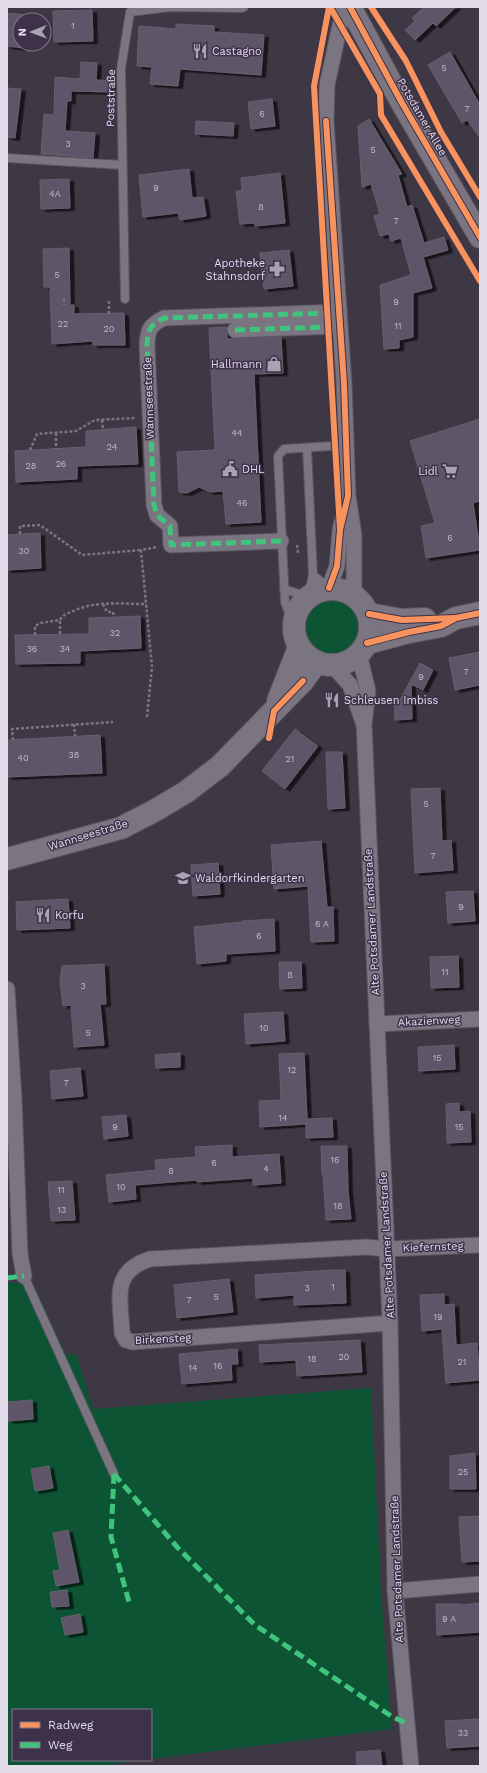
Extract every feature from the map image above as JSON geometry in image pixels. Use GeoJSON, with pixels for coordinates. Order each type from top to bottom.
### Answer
{"type":"FeatureCollection","features":[{"type":"Feature","properties":{"kind":"street"},"geometry":{"type":"LineString","coordinates":[[344,7],[327,85],[326,121],[340,319],[348,496],[354,535],[354,595]]}},
{"type":"Feature","properties":{"kind":"street","name":"Potsdamer Allee"},"geometry":{"type":"LineString","coordinates":[[350,7],[402,103],[480,237]]}},
{"type":"Feature","properties":{"kind":"street","name":"Wannseestraße"},"geometry":{"type":"LineString","coordinates":[[171,545],[170,526],[157,516],[154,505],[147,344],[148,331],[154,322],[164,318],[173,317],[340,319]]}},
{"type":"Feature","properties":{"kind":"street"},"geometry":{"type":"LineString","coordinates":[[236,330],[340,319]]}},
{"type":"Feature","properties":{"kind":"street"},"geometry":{"type":"LineString","coordinates":[[321,582],[354,595],[363,603],[369,614],[370,633],[363,648],[351,660],[342,664],[325,664],[307,656],[299,647],[295,637],[294,626],[295,615],[300,605],[308,596],[318,591],[321,582],[337,566],[340,530],[348,496]]}},
{"type":"Feature","properties":{"kind":"street"},"geometry":{"type":"LineString","coordinates":[[171,545],[282,541]]}},
{"type":"Feature","properties":{"kind":"street"},"geometry":{"type":"LineString","coordinates":[[369,614],[402,620],[456,618],[480,613]]}},
{"type":"Feature","properties":{"kind":"street"},"geometry":{"type":"LineString","coordinates":[[363,648],[409,632],[441,626],[456,618]]}},
{"type":"Feature","properties":{"kind":"street","name":"Wannseestraße"},"geometry":{"type":"LineString","coordinates":[[274,711],[299,647]]}},
{"type":"Feature","properties":{"kind":"street","name":"Alte Potsdamer Landstraße"},"geometry":{"type":"LineString","coordinates":[[363,648],[368,691],[364,724],[390,1324],[395,1591],[411,1766]]}},
{"type":"Feature","properties":{"kind":"street","name":"Wannseestraße"},"geometry":{"type":"LineString","coordinates":[[7,858],[121,828],[186,792],[220,766],[303,681],[325,664]]}},
{"type":"Feature","properties":{"kind":"street","name":"Alte Potsdamer Landstraße"},"geometry":{"type":"LineString","coordinates":[[325,664],[350,685],[364,724]]}},
{"type":"Feature","properties":{"kind":"street"},"geometry":{"type":"LineString","coordinates":[[7,989],[14,1098],[20,1254],[24,1276]]}},
{"type":"Feature","properties":{"kind":"street","name":"Akazienweg"},"geometry":{"type":"LineString","coordinates":[[377,1024],[480,1019]]}},
{"type":"Feature","properties":{"kind":"street","name":"Kiefernsteg"},"geometry":{"type":"LineString","coordinates":[[386,1249],[480,1245]]}},
{"type":"Feature","properties":{"kind":"street","name":"Birkensteg"},"geometry":{"type":"LineString","coordinates":[[386,1249],[366,1247],[150,1259],[140,1263],[125,1274],[120,1283],[122,1333],[126,1340],[132,1342],[390,1324]]}},
{"type":"Feature","properties":{"kind":"street"},"geometry":{"type":"LineString","coordinates":[[395,1591],[480,1584]]}},
{"type":"Feature","properties":{"kind":"lane","name":"Poststraße"},"geometry":{"type":"LineString","coordinates":[[125,299],[121,69],[129,9],[170,7],[244,7]]}},
{"type":"Feature","properties":{"kind":"lane"},"geometry":{"type":"LineString","coordinates":[[7,158],[122,165]]}},
{"type":"Feature","properties":{"kind":"lane"},"geometry":{"type":"LineString","coordinates":[[294,626],[284,602],[278,456],[284,449],[346,445]]}},
{"type":"Feature","properties":{"kind":"lane"},"geometry":{"type":"LineString","coordinates":[[307,448],[321,582]]}},
{"type":"Feature","properties":{"kind":"lane"},"geometry":{"type":"LineString","coordinates":[[284,589],[308,596]]}},
{"type":"Feature","properties":{"kind":"lane"},"geometry":{"type":"LineString","coordinates":[[24,1276],[114,1474]]}},
{"type":"Feature","properties":{"kind":"path"},"geometry":{"type":"LineString","coordinates":[[64,299],[64,305]]}},
{"type":"Feature","properties":{"kind":"path"},"geometry":{"type":"LineString","coordinates":[[109,299],[109,314]]}},
{"type":"Feature","properties":{"kind":"path"},"geometry":{"type":"LineString","coordinates":[[30,450],[37,434],[76,431],[95,420],[150,417]]}},
{"type":"Feature","properties":{"kind":"path"},"geometry":{"type":"LineString","coordinates":[[102,420],[103,430]]}},
{"type":"Feature","properties":{"kind":"path"},"geometry":{"type":"LineString","coordinates":[[56,433],[56,449]]}},
{"type":"Feature","properties":{"kind":"path"},"geometry":{"type":"LineString","coordinates":[[20,534],[20,526],[40,525],[82,555],[141,550],[171,545]]}},
{"type":"Feature","properties":{"kind":"path"},"geometry":{"type":"LineString","coordinates":[[297,542],[298,553]]}},
{"type":"Feature","properties":{"kind":"path"},"geometry":{"type":"LineString","coordinates":[[141,550],[152,666],[147,717]]}},
{"type":"Feature","properties":{"kind":"path"},"geometry":{"type":"LineString","coordinates":[[60,634],[60,620],[63,614],[86,606],[103,604],[146,604]]}},
{"type":"Feature","properties":{"kind":"path"},"geometry":{"type":"LineString","coordinates":[[103,604],[107,612],[113,612],[114,617]]}},
{"type":"Feature","properties":{"kind":"path"},"geometry":{"type":"LineString","coordinates":[[35,635],[35,626],[42,623],[60,620]]}},
{"type":"Feature","properties":{"kind":"path"},"geometry":{"type":"LineString","coordinates":[[13,740],[12,729],[113,722]]}},
{"type":"Feature","properties":{"kind":"path"},"geometry":{"type":"LineString","coordinates":[[74,724],[75,736]]}},
{"type":"Feature","properties":{"kind":"green space"},"geometry":{"type":"Polygon","coordinates":[[[326,600],[336,600],[346,604],[354,612],[358,622],[358,632],[354,642],[346,650],[336,654],[326,654],[316,650],[308,642],[304,632],[304,622],[308,612],[316,604],[326,600]]]}},
{"type":"Feature","properties":{"kind":"green space"},"geometry":{"type":"Polygon","coordinates":[[[7,1272],[8,1283],[33,1283],[66,1355],[76,1354],[93,1409],[371,1388],[381,1593],[392,1729],[152,1759],[152,1709],[12,1709],[12,1761],[136,1761],[96,1766],[7,1766],[7,1272]]]}},
{"type":"Feature","properties":{"kind":"building"},"geometry":{"type":"Polygon","coordinates":[[[424,7],[456,7],[436,26],[433,23],[415,40],[405,30],[415,21],[412,18],[424,7]]]}},
{"type":"Feature","properties":{"kind":"building"},"geometry":{"type":"Polygon","coordinates":[[[92,10],[93,41],[54,42],[53,11],[92,10]]]}},
{"type":"Feature","properties":{"kind":"building"},"geometry":{"type":"Polygon","coordinates":[[[7,13],[12,13],[12,47],[7,46],[7,13]]]}},
{"type":"Feature","properties":{"kind":"building","name":"Castagno"},"geometry":{"type":"Polygon","coordinates":[[[176,24],[214,26],[214,32],[264,35],[261,75],[180,69],[178,86],[150,84],[152,67],[137,66],[139,26],[176,29],[176,24]]]}},
{"type":"Feature","properties":{"kind":"building"},"geometry":{"type":"Polygon","coordinates":[[[450,52],[480,105],[480,138],[467,120],[462,123],[428,65],[450,52]]]}},
{"type":"Feature","properties":{"kind":"building"},"geometry":{"type":"Polygon","coordinates":[[[81,62],[97,63],[96,80],[111,81],[111,92],[71,91],[71,101],[67,101],[65,131],[95,133],[93,158],[41,154],[44,114],[54,115],[55,77],[80,79],[81,62]]]}},
{"type":"Feature","properties":{"kind":"building"},"geometry":{"type":"Polygon","coordinates":[[[7,88],[21,89],[15,138],[7,137],[7,88]]]}},
{"type":"Feature","properties":{"kind":"building"},"geometry":{"type":"Polygon","coordinates":[[[272,99],[275,126],[251,129],[248,102],[272,99]]]}},
{"type":"Feature","properties":{"kind":"building"},"geometry":{"type":"Polygon","coordinates":[[[369,119],[402,174],[398,175],[407,207],[412,205],[424,243],[444,237],[448,250],[423,257],[432,288],[413,293],[413,337],[399,340],[399,348],[384,349],[380,285],[411,275],[401,238],[391,241],[389,234],[380,236],[374,216],[380,214],[371,184],[362,187],[358,126],[369,119]]]}},
{"type":"Feature","properties":{"kind":"building"},"geometry":{"type":"Polygon","coordinates":[[[196,121],[234,123],[233,136],[195,134],[196,121]]]}},
{"type":"Feature","properties":{"kind":"building"},"geometry":{"type":"Polygon","coordinates":[[[189,169],[192,198],[203,197],[206,216],[180,220],[178,213],[143,217],[139,175],[189,169]]]}},
{"type":"Feature","properties":{"kind":"building"},"geometry":{"type":"Polygon","coordinates":[[[280,173],[285,223],[255,226],[255,223],[240,224],[236,191],[242,191],[241,178],[280,173]]]}},
{"type":"Feature","properties":{"kind":"building"},"geometry":{"type":"Polygon","coordinates":[[[69,179],[70,208],[41,209],[40,180],[69,179]]]}},
{"type":"Feature","properties":{"kind":"building"},"geometry":{"type":"Polygon","coordinates":[[[69,248],[70,305],[74,305],[74,314],[124,313],[125,345],[93,345],[93,341],[52,344],[50,287],[44,287],[43,249],[69,248]]]}},
{"type":"Feature","properties":{"kind":"building","name":"Apotheke Stahnsdorf"},"geometry":{"type":"Polygon","coordinates":[[[289,250],[293,286],[264,289],[260,253],[289,250]]]}},
{"type":"Feature","properties":{"kind":"building"},"geometry":{"type":"Polygon","coordinates":[[[227,327],[227,339],[281,337],[283,373],[254,374],[261,522],[226,524],[223,491],[210,492],[199,487],[187,493],[179,492],[177,452],[215,450],[209,328],[227,327]]]}},
{"type":"Feature","properties":{"kind":"building","name":"Lidl"},"geometry":{"type":"Polygon","coordinates":[[[480,419],[480,501],[473,503],[480,550],[426,558],[421,526],[435,523],[410,441],[480,419]]]}},
{"type":"Feature","properties":{"kind":"building"},"geometry":{"type":"Polygon","coordinates":[[[136,427],[138,464],[77,466],[77,479],[16,482],[15,451],[86,447],[86,431],[136,427]]]}},
{"type":"Feature","properties":{"kind":"building"},"geometry":{"type":"Polygon","coordinates":[[[40,533],[41,568],[7,570],[7,535],[40,533]]]}},
{"type":"Feature","properties":{"kind":"building"},"geometry":{"type":"Polygon","coordinates":[[[140,616],[141,648],[80,651],[80,663],[16,664],[15,635],[89,634],[89,618],[140,616]]]}},
{"type":"Feature","properties":{"kind":"building"},"geometry":{"type":"Polygon","coordinates":[[[480,652],[480,685],[455,690],[449,658],[480,652]]]}},
{"type":"Feature","properties":{"kind":"building"},"geometry":{"type":"Polygon","coordinates":[[[420,663],[433,670],[423,690],[411,684],[412,719],[395,720],[394,700],[400,700],[420,663]]]}},
{"type":"Feature","properties":{"kind":"building"},"geometry":{"type":"Polygon","coordinates":[[[295,729],[318,746],[285,789],[262,771],[295,729]]]}},
{"type":"Feature","properties":{"kind":"building"},"geometry":{"type":"Polygon","coordinates":[[[100,735],[102,773],[7,777],[7,740],[100,735]]]}},
{"type":"Feature","properties":{"kind":"building"},"geometry":{"type":"Polygon","coordinates":[[[326,752],[342,752],[345,808],[328,809],[326,752]]]}},
{"type":"Feature","properties":{"kind":"building"},"geometry":{"type":"Polygon","coordinates":[[[440,788],[442,841],[451,840],[453,870],[415,873],[411,789],[440,788]]]}},
{"type":"Feature","properties":{"kind":"building"},"geometry":{"type":"Polygon","coordinates":[[[321,841],[327,907],[333,907],[334,941],[311,942],[308,886],[274,889],[271,845],[321,841]]]}},
{"type":"Feature","properties":{"kind":"building"},"geometry":{"type":"Polygon","coordinates":[[[218,863],[220,894],[193,896],[191,865],[218,863]]]}},
{"type":"Feature","properties":{"kind":"building"},"geometry":{"type":"Polygon","coordinates":[[[473,891],[475,921],[448,923],[446,892],[473,891]]]}},
{"type":"Feature","properties":{"kind":"building","name":"Korfu"},"geometry":{"type":"Polygon","coordinates":[[[68,899],[70,928],[17,930],[16,902],[68,899]]]}},
{"type":"Feature","properties":{"kind":"building"},"geometry":{"type":"Polygon","coordinates":[[[274,919],[275,951],[226,954],[226,961],[197,964],[194,927],[274,919]]]}},
{"type":"Feature","properties":{"kind":"building"},"geometry":{"type":"Polygon","coordinates":[[[458,956],[459,987],[431,988],[430,957],[458,956]]]}},
{"type":"Feature","properties":{"kind":"building"},"geometry":{"type":"Polygon","coordinates":[[[279,962],[301,962],[302,988],[280,989],[279,962]]]}},
{"type":"Feature","properties":{"kind":"building"},"geometry":{"type":"Polygon","coordinates":[[[104,964],[106,1004],[100,1004],[104,1045],[74,1047],[71,1005],[63,1006],[60,981],[62,966],[104,964]]]}},
{"type":"Feature","properties":{"kind":"building"},"geometry":{"type":"Polygon","coordinates":[[[283,1012],[285,1041],[246,1044],[244,1014],[283,1012]]]}},
{"type":"Feature","properties":{"kind":"building"},"geometry":{"type":"Polygon","coordinates":[[[454,1045],[455,1069],[419,1071],[418,1047],[454,1045]]]}},
{"type":"Feature","properties":{"kind":"building"},"geometry":{"type":"Polygon","coordinates":[[[180,1053],[180,1067],[156,1068],[155,1055],[180,1053]]]}},
{"type":"Feature","properties":{"kind":"building"},"geometry":{"type":"Polygon","coordinates":[[[304,1053],[307,1119],[332,1118],[333,1137],[306,1138],[306,1124],[260,1127],[259,1101],[281,1100],[279,1054],[304,1053]]]}},
{"type":"Feature","properties":{"kind":"building"},"geometry":{"type":"Polygon","coordinates":[[[80,1068],[83,1096],[52,1099],[50,1071],[80,1068]]]}},
{"type":"Feature","properties":{"kind":"building"},"geometry":{"type":"Polygon","coordinates":[[[459,1103],[459,1112],[470,1111],[471,1142],[447,1143],[446,1104],[459,1103]]]}},
{"type":"Feature","properties":{"kind":"building"},"geometry":{"type":"Polygon","coordinates":[[[126,1115],[128,1136],[104,1139],[102,1117],[126,1115]]]}},
{"type":"Feature","properties":{"kind":"building"},"geometry":{"type":"Polygon","coordinates":[[[232,1145],[232,1157],[279,1154],[281,1183],[253,1185],[253,1178],[197,1182],[197,1180],[135,1185],[136,1199],[109,1202],[106,1175],[156,1170],[155,1160],[196,1157],[195,1147],[232,1145]]]}},
{"type":"Feature","properties":{"kind":"building"},"geometry":{"type":"Polygon","coordinates":[[[321,1146],[347,1146],[348,1191],[351,1219],[326,1220],[321,1146]]]}},
{"type":"Feature","properties":{"kind":"building"},"geometry":{"type":"Polygon","coordinates":[[[72,1181],[75,1220],[51,1221],[48,1182],[72,1181]]]}},
{"type":"Feature","properties":{"kind":"building"},"geometry":{"type":"Polygon","coordinates":[[[345,1270],[346,1303],[294,1305],[294,1295],[256,1298],[255,1275],[345,1270]]]}},
{"type":"Feature","properties":{"kind":"building"},"geometry":{"type":"Polygon","coordinates":[[[229,1279],[233,1312],[177,1318],[174,1285],[229,1279]]]}},
{"type":"Feature","properties":{"kind":"building"},"geometry":{"type":"Polygon","coordinates":[[[444,1294],[444,1305],[454,1304],[456,1345],[477,1343],[480,1380],[446,1383],[442,1329],[422,1331],[420,1295],[444,1294]]]}},
{"type":"Feature","properties":{"kind":"building"},"geometry":{"type":"Polygon","coordinates":[[[360,1340],[362,1372],[297,1376],[296,1360],[260,1362],[259,1345],[360,1340]]]}},
{"type":"Feature","properties":{"kind":"building"},"geometry":{"type":"Polygon","coordinates":[[[237,1349],[238,1364],[231,1364],[232,1380],[182,1384],[179,1354],[237,1349]]]}},
{"type":"Feature","properties":{"kind":"building"},"geometry":{"type":"Polygon","coordinates":[[[32,1400],[33,1419],[8,1421],[7,1402],[32,1400]]]}},
{"type":"Feature","properties":{"kind":"building"},"geometry":{"type":"Polygon","coordinates":[[[475,1453],[476,1489],[450,1489],[450,1456],[475,1453]]]}},
{"type":"Feature","properties":{"kind":"building"},"geometry":{"type":"Polygon","coordinates":[[[49,1466],[53,1488],[35,1491],[31,1469],[49,1466]]]}},
{"type":"Feature","properties":{"kind":"building"},"geometry":{"type":"Polygon","coordinates":[[[480,1516],[480,1561],[462,1562],[459,1517],[480,1516]]]}},
{"type":"Feature","properties":{"kind":"building"},"geometry":{"type":"Polygon","coordinates":[[[68,1530],[79,1582],[56,1586],[53,1571],[60,1570],[53,1533],[68,1530]]]}},
{"type":"Feature","properties":{"kind":"building"},"geometry":{"type":"Polygon","coordinates":[[[67,1590],[69,1606],[52,1607],[50,1592],[67,1590]]]}},
{"type":"Feature","properties":{"kind":"building"},"geometry":{"type":"Polygon","coordinates":[[[480,1603],[480,1632],[437,1635],[436,1604],[462,1605],[480,1603]]]}},
{"type":"Feature","properties":{"kind":"building"},"geometry":{"type":"Polygon","coordinates":[[[80,1614],[83,1632],[65,1635],[61,1618],[80,1614]]]}},
{"type":"Feature","properties":{"kind":"building"},"geometry":{"type":"Polygon","coordinates":[[[480,1719],[480,1746],[447,1748],[445,1721],[480,1719]]]}},
{"type":"Feature","properties":{"kind":"building"},"geometry":{"type":"Polygon","coordinates":[[[380,1750],[382,1766],[357,1766],[356,1752],[380,1750]]]}},
{"type":"Feature","properties":{"kind":"marked path"},"geometry":{"type":"LineString","coordinates":[[281,541],[171,545],[170,526],[157,515],[154,505],[147,344],[148,335],[153,325],[164,318],[331,313]]}},
{"type":"Feature","properties":{"kind":"marked path"},"geometry":{"type":"LineString","coordinates":[[235,330],[332,327]]}},
{"type":"Feature","properties":{"kind":"marked path"},"geometry":{"type":"LineString","coordinates":[[7,1278],[24,1276]]}},
{"type":"Feature","properties":{"kind":"marked path"},"geometry":{"type":"LineString","coordinates":[[114,1474],[178,1548],[255,1625],[391,1716],[406,1723]]}},
{"type":"Feature","properties":{"kind":"marked path"},"geometry":{"type":"LineString","coordinates":[[114,1474],[111,1537],[129,1602]]}},
{"type":"Feature","properties":{"kind":"cycle path"},"geometry":{"type":"LineString","coordinates":[[329,7],[314,86],[340,530]]}},
{"type":"Feature","properties":{"kind":"cycle path"},"geometry":{"type":"LineString","coordinates":[[330,7],[380,94],[381,115],[480,281]]}},
{"type":"Feature","properties":{"kind":"cycle path"},"geometry":{"type":"LineString","coordinates":[[350,7],[402,103],[480,237]]}},
{"type":"Feature","properties":{"kind":"cycle path"},"geometry":{"type":"LineString","coordinates":[[371,7],[406,61],[441,132],[480,197]]}},
{"type":"Feature","properties":{"kind":"cycle path"},"geometry":{"type":"LineString","coordinates":[[326,121],[344,383],[348,496],[340,530],[337,566],[329,588]]}},
{"type":"Feature","properties":{"kind":"cycle path"},"geometry":{"type":"LineString","coordinates":[[367,643],[409,632],[441,626],[456,618],[480,613]]}},
{"type":"Feature","properties":{"kind":"cycle path"},"geometry":{"type":"LineString","coordinates":[[369,614],[402,620],[454,618]]}},
{"type":"Feature","properties":{"kind":"cycle path"},"geometry":{"type":"LineString","coordinates":[[269,738],[274,711],[303,681]]}},
{"type":"Feature","properties":{"kind":"place","name":"Castagno"},"geometry":{"type":"Point","coordinates":[200,51]}},
{"type":"Feature","properties":{"kind":"place","name":"Apotheke Stahnsdorf"},"geometry":{"type":"Point","coordinates":[277,269]}},
{"type":"Feature","properties":{"kind":"place","name":"Hallmann"},"geometry":{"type":"Point","coordinates":[274,364]}},
{"type":"Feature","properties":{"kind":"place","name":"DHL"},"geometry":{"type":"Point","coordinates":[230,469]}},
{"type":"Feature","properties":{"kind":"place","name":"Lidl"},"geometry":{"type":"Point","coordinates":[450,471]}},
{"type":"Feature","properties":{"kind":"place","name":"Schleusen Imbiss"},"geometry":{"type":"Point","coordinates":[332,700]}},
{"type":"Feature","properties":{"kind":"place","name":"Waldorfkindergarten"},"geometry":{"type":"Point","coordinates":[183,878]}},
{"type":"Feature","properties":{"kind":"place","name":"Korfu"},"geometry":{"type":"Point","coordinates":[43,915]}}]}
